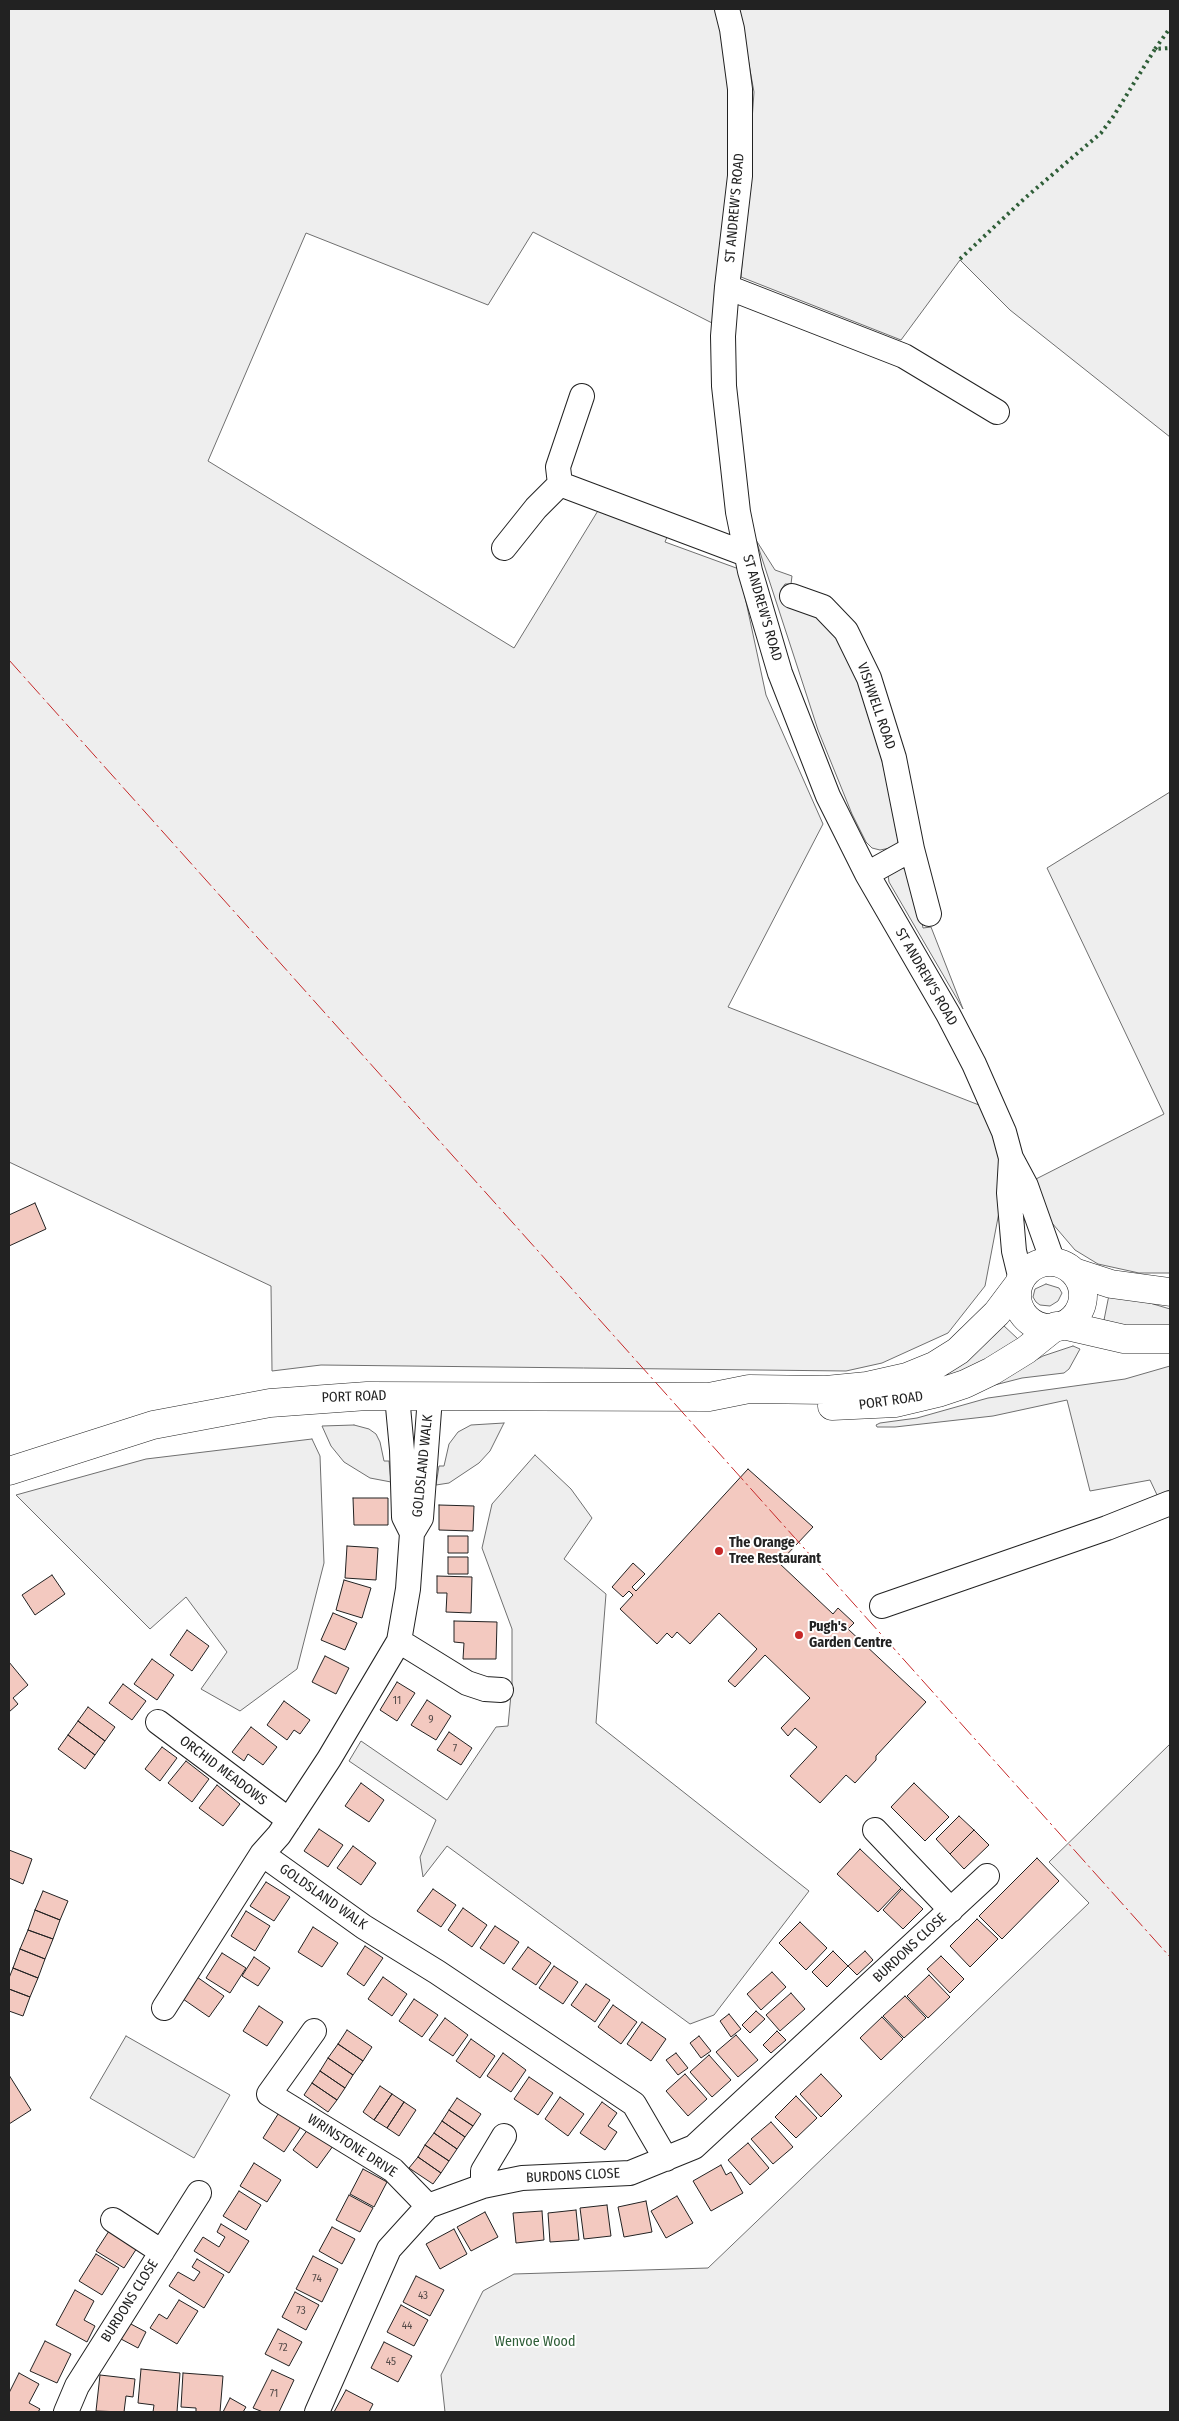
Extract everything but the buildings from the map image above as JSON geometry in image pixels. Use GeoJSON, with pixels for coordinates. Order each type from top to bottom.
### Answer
{"type":"FeatureCollection","features":[{"type":"Feature","properties":{"kind":"main road"},"geometry":{"type":"LineString","coordinates":[[1064,1267],[1080,1281],[1083,1298],[1079,1310],[1073,1319],[1060,1326],[1048,1328],[1037,1325],[1027,1319],[1019,1303],[1020,1282],[1032,1267],[1042,1262],[1064,1267],[1111,1284],[1167,1294]]}},
{"type":"Feature","properties":{"kind":"main road","name":"PORT ROAD"},"geometry":{"type":"LineString","coordinates":[[9,1471],[153,1425],[255,1404],[320,1398],[397,1396],[709,1397],[749,1390],[826,1390],[867,1386],[906,1377],[934,1366],[958,1351],[990,1320],[1020,1282]]}},
{"type":"Feature","properties":{"kind":"main road"},"geometry":{"type":"LineString","coordinates":[[1060,1326],[1124,1339],[1170,1339]]}},
{"type":"Feature","properties":{"kind":"main road","name":"PORT ROAD"},"geometry":{"type":"LineString","coordinates":[[709,1397],[748,1406],[867,1406],[918,1399],[965,1384],[992,1371],[1060,1326]]}},
{"type":"Feature","properties":{"kind":"street","name":"ST ANDREW'S ROAD"},"geometry":{"type":"LineString","coordinates":[[726,9],[732,29],[740,89],[740,176],[723,336],[726,416],[738,512],[746,554],[769,637],[799,725],[828,796],[867,874],[948,1014],[990,1099],[1004,1132],[1011,1158],[1064,1267]]}},
{"type":"Feature","properties":{"kind":"street"},"geometry":{"type":"LineString","coordinates":[[727,287],[904,356],[997,412]]}},
{"type":"Feature","properties":{"kind":"street"},"geometry":{"type":"LineString","coordinates":[[560,484],[558,467],[582,396]]}},
{"type":"Feature","properties":{"kind":"street"},"geometry":{"type":"LineString","coordinates":[[560,484],[746,554]]}},
{"type":"Feature","properties":{"kind":"street"},"geometry":{"type":"LineString","coordinates":[[504,548],[536,508],[560,484]]}},
{"type":"Feature","properties":{"kind":"street","name":"VISHWELL ROAD"},"geometry":{"type":"LineString","coordinates":[[792,596],[824,607],[846,631],[869,678],[894,758],[912,848],[928,914]]}},
{"type":"Feature","properties":{"kind":"street"},"geometry":{"type":"LineString","coordinates":[[867,874],[912,848]]}},
{"type":"Feature","properties":{"kind":"street","name":"ST ANDREW'S ROAD"},"geometry":{"type":"LineString","coordinates":[[1011,1158],[1010,1203],[1014,1251],[1020,1282]]}},
{"type":"Feature","properties":{"kind":"street","name":"GOLDSLAND WALK"},"geometry":{"type":"LineString","coordinates":[[397,1396],[402,1450],[404,1517],[412,1534]]}},
{"type":"Feature","properties":{"kind":"street","name":"GOLDSLAND WALK"},"geometry":{"type":"LineString","coordinates":[[430,1397],[421,1518],[412,1534],[408,1590],[399,1642],[329,1759],[289,1820],[262,1854],[364,1927],[437,1972],[634,2104],[666,2159]]}},
{"type":"Feature","properties":{"kind":"street"},"geometry":{"type":"LineString","coordinates":[[882,1606],[1107,1528],[1170,1503]]}},
{"type":"Feature","properties":{"kind":"street"},"geometry":{"type":"LineString","coordinates":[[399,1642],[467,1683],[501,1690]]}},
{"type":"Feature","properties":{"kind":"street","name":"ORCHID MEADOWS"},"geometry":{"type":"LineString","coordinates":[[158,1722],[289,1820]]}},
{"type":"Feature","properties":{"kind":"street","name":"BURDONS CLOSE"},"geometry":{"type":"LineString","coordinates":[[875,1830],[951,1910]]}},
{"type":"Feature","properties":{"kind":"street"},"geometry":{"type":"LineString","coordinates":[[164,2008],[262,1854]]}},
{"type":"Feature","properties":{"kind":"street","name":"BURDONS CLOSE"},"geometry":{"type":"LineString","coordinates":[[317,2412],[389,2249],[428,2206],[483,2186],[522,2178],[630,2173],[694,2147],[987,1876]]}},
{"type":"Feature","properties":{"kind":"street","name":"WRINSTONE DRIVE"},"geometry":{"type":"LineString","coordinates":[[314,2031],[270,2094],[393,2170],[428,2206]]}},
{"type":"Feature","properties":{"kind":"street"},"geometry":{"type":"LineString","coordinates":[[483,2186],[482,2171],[504,2136]]}},
{"type":"Feature","properties":{"kind":"street","name":"BURDONS CLOSE"},"geometry":{"type":"LineString","coordinates":[[66,2412],[77,2386],[199,2193]]}},
{"type":"Feature","properties":{"kind":"street"},"geometry":{"type":"LineString","coordinates":[[113,2220],[162,2252]]}},
{"type":"Feature","properties":{"kind":"green space"},"geometry":{"type":"Polygon","coordinates":[[[9,9],[718,9],[730,84],[729,165],[714,324],[533,232],[488,305],[306,233],[208,461],[514,648],[599,509],[669,532],[665,542],[739,569],[766,695],[823,824],[728,1007],[979,1105],[1000,1150],[1000,1207],[985,1286],[948,1333],[882,1363],[846,1371],[321,1365],[272,1371],[271,1286],[9,1162],[9,9]]]}},
{"type":"Feature","properties":{"kind":"green space"},"geometry":{"type":"Polygon","coordinates":[[[739,9],[1170,9],[1170,437],[1010,310],[960,260],[901,340],[741,277],[754,92],[739,9]]]}},
{"type":"Feature","properties":{"kind":"green space"},"geometry":{"type":"Polygon","coordinates":[[[756,540],[775,570],[792,576],[791,584],[785,584],[781,590],[781,595],[829,621],[866,693],[900,837],[897,844],[890,848],[880,850],[872,848],[866,842],[852,814],[818,730],[756,540]]]}},
{"type":"Feature","properties":{"kind":"green space"},"geometry":{"type":"Polygon","coordinates":[[[1170,792],[1170,1273],[1139,1273],[1098,1264],[1075,1250],[1046,1216],[1038,1194],[1036,1179],[1164,1114],[1047,868],[1170,792]]]}},
{"type":"Feature","properties":{"kind":"green space"},"geometry":{"type":"Polygon","coordinates":[[[901,868],[905,869],[913,877],[923,928],[931,927],[963,1009],[889,882],[888,875],[901,868]]]}},
{"type":"Feature","properties":{"kind":"green space"},"geometry":{"type":"Polygon","coordinates":[[[1046,1284],[1059,1288],[1062,1293],[1058,1301],[1050,1306],[1040,1305],[1033,1297],[1035,1289],[1046,1284]]]}},
{"type":"Feature","properties":{"kind":"green space"},"geometry":{"type":"Polygon","coordinates":[[[1109,1295],[1133,1298],[1170,1309],[1170,1328],[1150,1329],[1119,1325],[1104,1320],[1109,1295]]]}},
{"type":"Feature","properties":{"kind":"green space"},"geometry":{"type":"Polygon","coordinates":[[[1003,1325],[1018,1339],[971,1370],[918,1384],[1003,1325]]]}},
{"type":"Feature","properties":{"kind":"green space"},"geometry":{"type":"Polygon","coordinates":[[[1073,1346],[1080,1349],[1069,1369],[1064,1373],[1022,1378],[983,1388],[1043,1356],[1073,1346]]]}},
{"type":"Feature","properties":{"kind":"green space"},"geometry":{"type":"Polygon","coordinates":[[[1170,1366],[1170,1494],[1158,1497],[1150,1480],[1090,1491],[1067,1400],[993,1416],[895,1427],[877,1427],[876,1425],[917,1418],[988,1398],[1125,1379],[1170,1366]]]}},
{"type":"Feature","properties":{"kind":"green space"},"geometry":{"type":"Polygon","coordinates":[[[504,1423],[490,1451],[479,1463],[449,1483],[436,1485],[439,1466],[444,1466],[449,1444],[458,1432],[471,1425],[504,1423]]]}},
{"type":"Feature","properties":{"kind":"green space"},"geometry":{"type":"Polygon","coordinates":[[[354,1425],[369,1429],[376,1434],[380,1442],[384,1461],[389,1461],[391,1482],[370,1478],[344,1462],[331,1446],[322,1426],[354,1425]]]}},
{"type":"Feature","properties":{"kind":"green space"},"geometry":{"type":"Polygon","coordinates":[[[312,1439],[320,1456],[324,1563],[297,1669],[240,1711],[201,1689],[227,1652],[186,1597],[150,1629],[16,1495],[146,1459],[312,1439]]]}},
{"type":"Feature","properties":{"kind":"green space"},"geometry":{"type":"Polygon","coordinates":[[[535,1455],[571,1489],[592,1518],[564,1559],[606,1594],[596,1723],[809,1891],[714,2015],[690,2024],[447,1846],[423,1877],[420,1857],[436,1820],[349,1761],[361,1741],[447,1800],[496,1727],[508,1726],[512,1684],[512,1629],[482,1548],[492,1504],[535,1455]]]}},
{"type":"Feature","properties":{"kind":"green space","name":"Wenvoe Wood"},"geometry":{"type":"Polygon","coordinates":[[[1170,1744],[1170,2412],[445,2412],[441,2375],[483,2291],[514,2274],[708,2268],[1089,1903],[1049,1862],[1170,1744]]]}},
{"type":"Feature","properties":{"kind":"green space"},"geometry":{"type":"Polygon","coordinates":[[[126,2036],[230,2095],[194,2158],[90,2098],[126,2036]]]}},
{"type":"Feature","properties":{"kind":"hedge"},"geometry":{"type":"LineString","coordinates":[[1155,49],[1170,28]]}},
{"type":"Feature","properties":{"kind":"hedge"},"geometry":{"type":"LineString","coordinates":[[960,259],[1025,198],[1101,133],[1155,49],[1170,48]]}},
{"type":"Feature","properties":{"kind":"power"},"geometry":{"type":"LineString","coordinates":[[9,660],[1170,1957]]}},
{"type":"Feature","properties":{"kind":"place","name":"The Orange Tree Restaurant"},"geometry":{"type":"Point","coordinates":[719,1551]}},
{"type":"Feature","properties":{"kind":"place","name":"Pugh's Garden Centre"},"geometry":{"type":"Point","coordinates":[799,1635]}}]}
